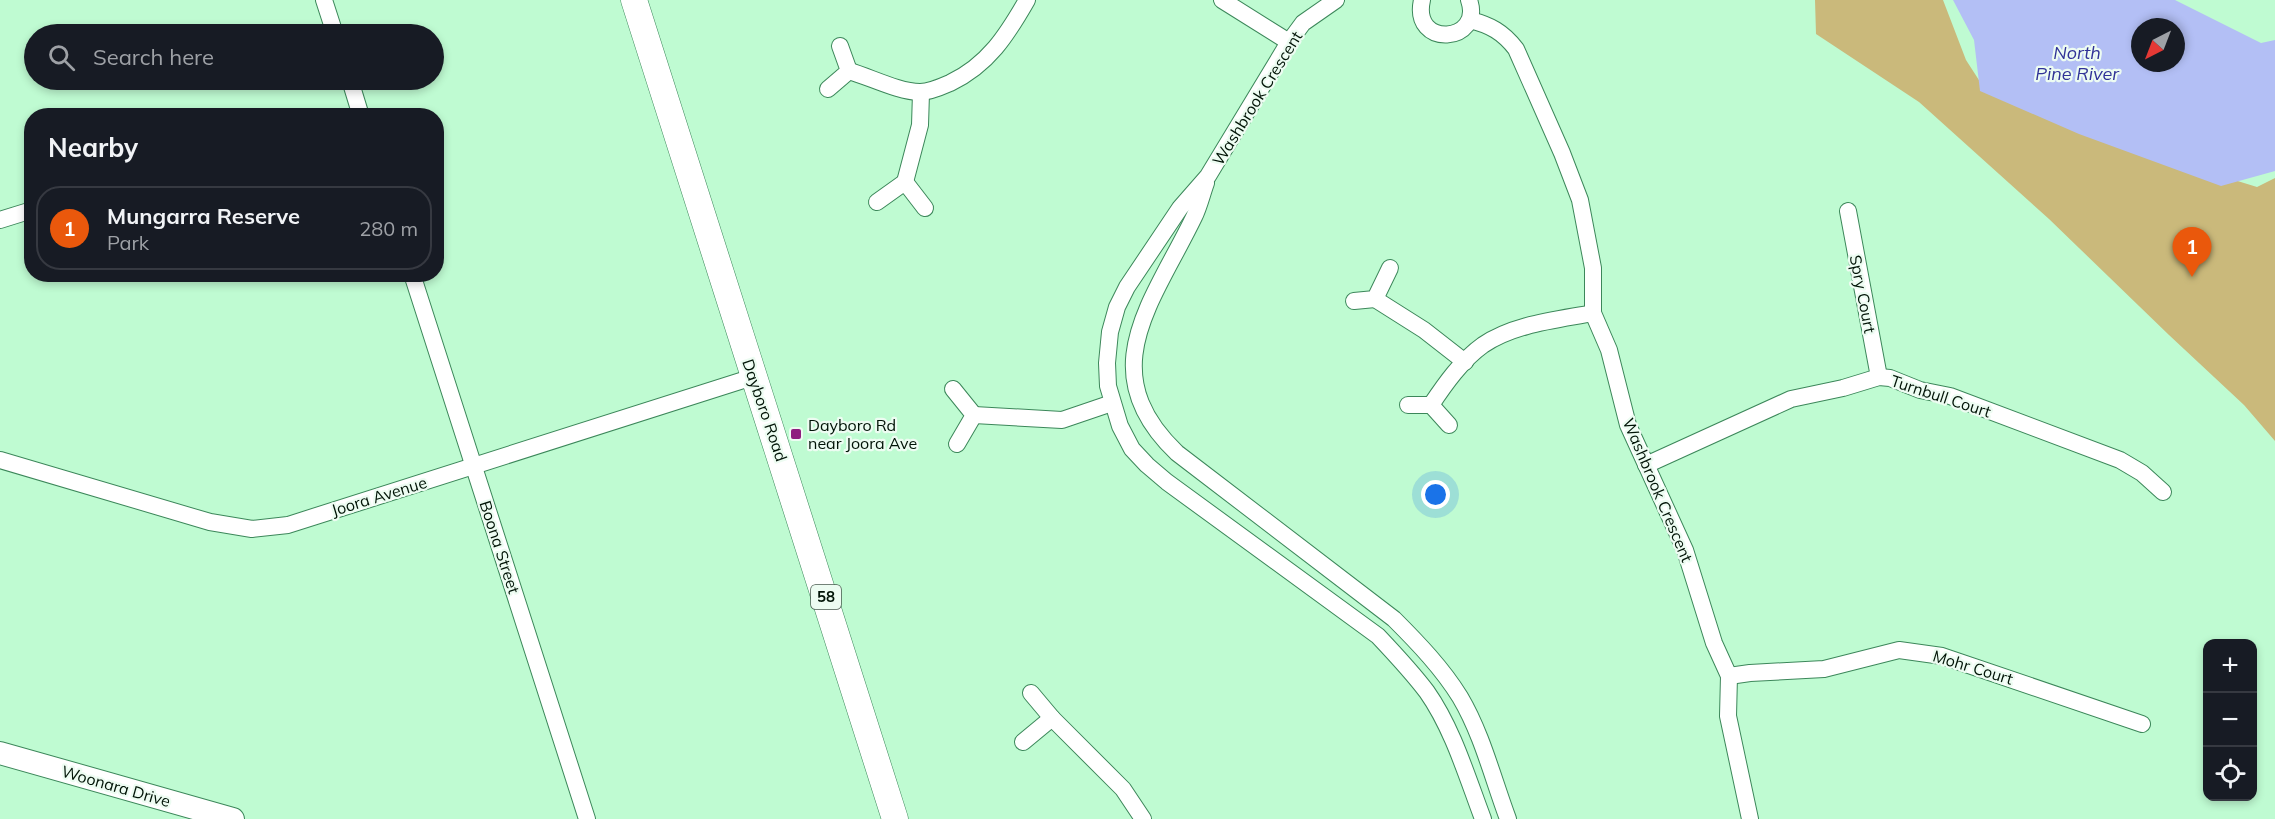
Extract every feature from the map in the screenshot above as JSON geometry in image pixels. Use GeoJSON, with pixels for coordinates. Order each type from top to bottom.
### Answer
{"type":"FeatureCollection","features":[{"type":"Feature","properties":{"kind":"main road","name":"Dayboro Road"},"geometry":{"type":"LineString","coordinates":[[634,0],[895,819]]}},
{"type":"Feature","properties":{"kind":"street"},"geometry":{"type":"LineString","coordinates":[[324,0],[332,24]]}},
{"type":"Feature","properties":{"kind":"street"},"geometry":{"type":"LineString","coordinates":[[849,71],[908,91],[921,93],[941,87],[956,80],[987,59],[1009,32],[1027,0]]}},
{"type":"Feature","properties":{"kind":"street"},"geometry":{"type":"LineString","coordinates":[[1222,0],[1289,42]]}},
{"type":"Feature","properties":{"kind":"street","name":"Washbrook Crescent"},"geometry":{"type":"LineString","coordinates":[[1336,0],[1303,22],[1208,176],[1180,208],[1128,287],[1117,307],[1110,332],[1107,363],[1112,403],[1120,426],[1132,449],[1147,465],[1378,636],[1405,664],[1428,694],[1447,727],[1483,819]]}},
{"type":"Feature","properties":{"kind":"street"},"geometry":{"type":"LineString","coordinates":[[1421,0],[1420,9],[1425,26],[1440,35],[1458,33],[1470,20],[1469,0]]}},
{"type":"Feature","properties":{"kind":"street","name":"Washbrook Crescent"},"geometry":{"type":"LineString","coordinates":[[1470,20],[1494,27],[1508,38],[1516,49],[1580,200],[1590,243],[1594,280],[1593,313],[1609,350],[1628,425],[1685,550],[1714,643],[1729,676],[1728,716],[1750,819]]}},
{"type":"Feature","properties":{"kind":"street"},"geometry":{"type":"LineString","coordinates":[[840,46],[849,71]]}},
{"type":"Feature","properties":{"kind":"street"},"geometry":{"type":"LineString","coordinates":[[828,89],[849,71]]}},
{"type":"Feature","properties":{"kind":"street"},"geometry":{"type":"LineString","coordinates":[[353,90],[359,108]]}},
{"type":"Feature","properties":{"kind":"street"},"geometry":{"type":"LineString","coordinates":[[877,202],[905,182],[920,125],[921,93]]}},
{"type":"Feature","properties":{"kind":"street","name":"Washbrook Crescent"},"geometry":{"type":"LineString","coordinates":[[1208,176],[1195,215],[1138,330],[1133,371],[1147,416],[1158,435],[1177,453],[1394,619],[1419,644],[1461,699],[1478,735],[1508,819]]}},
{"type":"Feature","properties":{"kind":"street"},"geometry":{"type":"LineString","coordinates":[[905,182],[925,208]]}},
{"type":"Feature","properties":{"kind":"street"},"geometry":{"type":"LineString","coordinates":[[0,220],[24,212]]}},
{"type":"Feature","properties":{"kind":"street","name":"Spry Court"},"geometry":{"type":"LineString","coordinates":[[1848,212],[1880,377]]}},
{"type":"Feature","properties":{"kind":"street"},"geometry":{"type":"LineString","coordinates":[[1376,299],[1390,268]]}},
{"type":"Feature","properties":{"kind":"street","name":"Boona Street"},"geometry":{"type":"LineString","coordinates":[[415,282],[587,819]]}},
{"type":"Feature","properties":{"kind":"street"},"geometry":{"type":"LineString","coordinates":[[1354,301],[1376,299],[1424,330],[1465,362]]}},
{"type":"Feature","properties":{"kind":"street"},"geometry":{"type":"LineString","coordinates":[[1431,405],[1465,362],[1482,346],[1508,332],[1593,313]]}},
{"type":"Feature","properties":{"kind":"street","name":"Joora Avenue"},"geometry":{"type":"LineString","coordinates":[[0,460],[210,522],[252,529],[288,525],[753,377]]}},
{"type":"Feature","properties":{"kind":"street","name":"Turnbull Court"},"geometry":{"type":"LineString","coordinates":[[1646,465],[1791,399],[1880,377],[1905,383],[1920,390],[1950,396],[2120,460],[2142,473],[2163,492]]}},
{"type":"Feature","properties":{"kind":"street"},"geometry":{"type":"LineString","coordinates":[[953,389],[974,415],[1062,420],[1112,403]]}},
{"type":"Feature","properties":{"kind":"street"},"geometry":{"type":"LineString","coordinates":[[1408,405],[1431,405],[1449,425]]}},
{"type":"Feature","properties":{"kind":"street"},"geometry":{"type":"LineString","coordinates":[[957,444],[974,415]]}},
{"type":"Feature","properties":{"kind":"street","name":"Mohr Court"},"geometry":{"type":"LineString","coordinates":[[1729,676],[1824,669],[1899,650],[1922,651],[2142,724]]}},
{"type":"Feature","properties":{"kind":"street"},"geometry":{"type":"LineString","coordinates":[[1031,693],[1052,718],[1112,777],[1140,814],[1123,819]]}},
{"type":"Feature","properties":{"kind":"street"},"geometry":{"type":"LineString","coordinates":[[1023,742],[1052,718]]}},
{"type":"Feature","properties":{"kind":"street","name":"Woonara Drive"},"geometry":{"type":"LineString","coordinates":[[0,753],[233,819]]}},
{"type":"Feature","properties":{"kind":"shaded area"},"geometry":{"type":"Polygon","coordinates":[[[1815,0],[1943,0],[1966,60],[1986,91],[2124,146],[2257,187],[2275,178],[2275,441],[2244,405],[2049,219],[1919,102],[1816,34],[1815,0]]]}},
{"type":"Feature","properties":{"kind":"water","name":"North Pine River"},"geometry":{"type":"Polygon","coordinates":[[[1953,0],[2175,0],[2261,43],[2275,40],[2275,171],[2221,186],[2079,134],[1980,91],[1974,40],[1953,0]]]}},
{"type":"Feature","properties":{"kind":"place","name":"Mungarra Reserve"},"geometry":{"type":"Point","coordinates":[2192,277]}},
{"type":"Feature","properties":{"kind":"place","name":"Dayboro Rd near Joora Ave"},"geometry":{"type":"Point","coordinates":[796,434]}}]}
